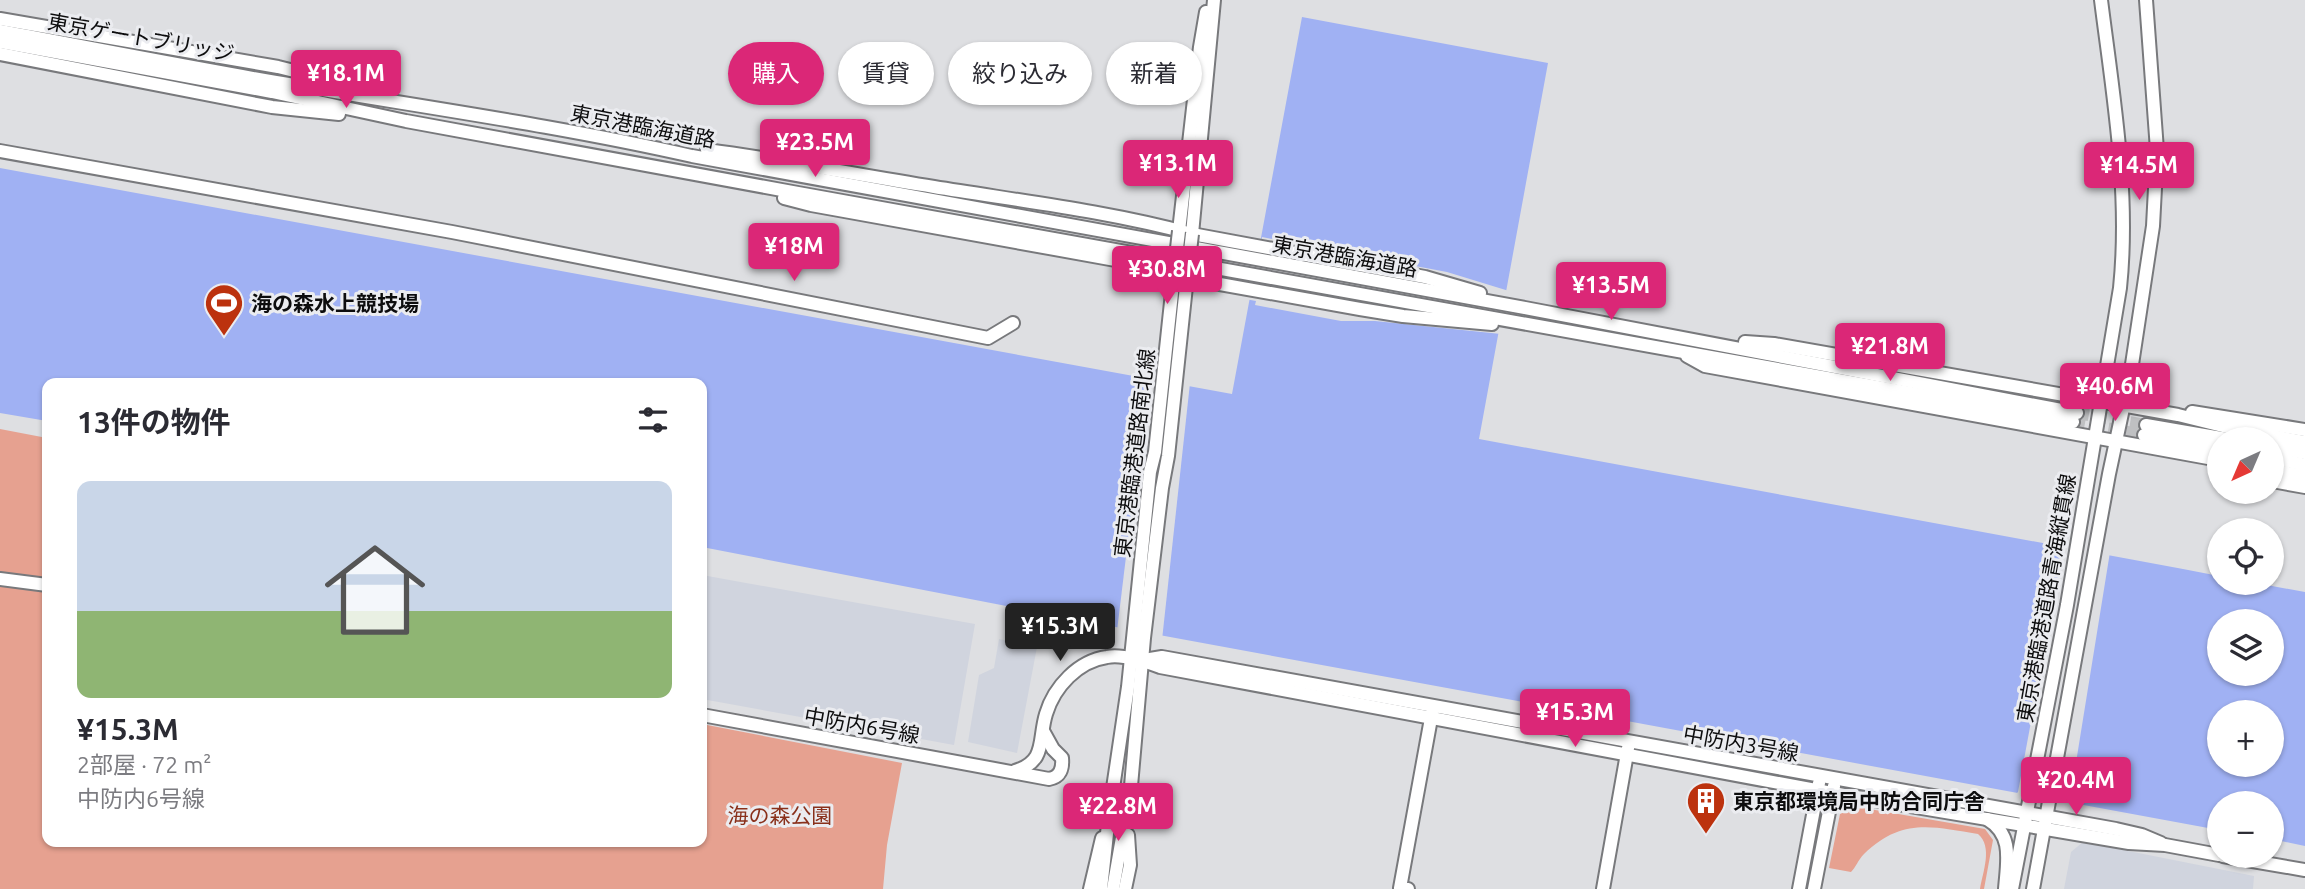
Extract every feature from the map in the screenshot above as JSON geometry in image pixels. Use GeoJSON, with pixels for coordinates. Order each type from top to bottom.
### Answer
{"type":"FeatureCollection","features":[{"type":"Feature","properties":{"kind":"street"},"geometry":{"type":"LineString","coordinates":[[1191,169],[1199,47],[1208,0]]}},
{"type":"Feature","properties":{"kind":"street"},"geometry":{"type":"LineString","coordinates":[[1191,169],[1213,0]]}},
{"type":"Feature","properties":{"kind":"street","name":"東京港臨港道路青海縦貫線"},"geometry":{"type":"LineString","coordinates":[[2012,889],[2067,605],[2120,288],[2123,212],[2101,0]]}},
{"type":"Feature","properties":{"kind":"street","name":"東京港臨港道路青海縦貫線"},"geometry":{"type":"LineString","coordinates":[[2033,889],[2138,333],[2156,200],[2156,125],[2146,0]]}},
{"type":"Feature","properties":{"kind":"street"},"geometry":{"type":"LineString","coordinates":[[0,19],[278,67],[388,93],[421,104]]}},
{"type":"Feature","properties":{"kind":"street","name":"東京ゲートブリッジ"},"geometry":{"type":"LineString","coordinates":[[0,31],[274,87]]}},
{"type":"Feature","properties":{"kind":"street","name":"東京ゲートブリッジ"},"geometry":{"type":"LineString","coordinates":[[0,42],[274,87]]}},
{"type":"Feature","properties":{"kind":"street"},"geometry":{"type":"LineString","coordinates":[[0,54],[272,107],[405,121]]}},
{"type":"Feature","properties":{"kind":"street","name":"東京港臨海道路"},"geometry":{"type":"LineString","coordinates":[[274,87],[421,104],[1541,311],[2075,417],[1535,326],[405,121],[274,87]]}},
{"type":"Feature","properties":{"kind":"street"},"geometry":{"type":"LineString","coordinates":[[637,144],[659,143],[770,158],[1011,198],[1425,277],[1525,308]]}},
{"type":"Feature","properties":{"kind":"street"},"geometry":{"type":"LineString","coordinates":[[0,151],[452,232],[988,338],[1013,323]]}},
{"type":"Feature","properties":{"kind":"street","name":"東京港臨港道路南北線"},"geometry":{"type":"LineString","coordinates":[[1113,889],[1126,817],[1143,660],[1138,637],[1150,472],[1180,275],[1191,169]]}},
{"type":"Feature","properties":{"kind":"street"},"geometry":{"type":"LineString","coordinates":[[686,171],[811,205],[1143,265],[1180,275],[1403,316],[1535,326]]}},
{"type":"Feature","properties":{"kind":"street"},"geometry":{"type":"LineString","coordinates":[[1636,330],[1774,344],[2178,415],[2305,442]]}},
{"type":"Feature","properties":{"kind":"street"},"geometry":{"type":"LineString","coordinates":[[1677,351],[1705,366],[2207,458]]}},
{"type":"Feature","properties":{"kind":"street"},"geometry":{"type":"LineString","coordinates":[[2178,415],[2202,412],[2305,430]]}},
{"type":"Feature","properties":{"kind":"street"},"geometry":{"type":"LineString","coordinates":[[2207,437],[2145,430],[2207,446]]}},
{"type":"Feature","properties":{"kind":"street"},"geometry":{"type":"LineString","coordinates":[[2284,449],[2305,453]]}},
{"type":"Feature","properties":{"kind":"street"},"geometry":{"type":"LineString","coordinates":[[2183,453],[2207,464]]}},
{"type":"Feature","properties":{"kind":"street"},"geometry":{"type":"LineString","coordinates":[[2284,461],[2305,465]]}},
{"type":"Feature","properties":{"kind":"street"},"geometry":{"type":"LineString","coordinates":[[2284,472],[2305,476]]}},
{"type":"Feature","properties":{"kind":"street"},"geometry":{"type":"LineString","coordinates":[[2284,483],[2305,487]]}},
{"type":"Feature","properties":{"kind":"street"},"geometry":{"type":"LineString","coordinates":[[0,579],[42,584]]}},
{"type":"Feature","properties":{"kind":"street","name":"東京港臨港道路南北線"},"geometry":{"type":"LineString","coordinates":[[1101,889],[1128,687],[1129,659],[1138,637]]}},
{"type":"Feature","properties":{"kind":"street"},"geometry":{"type":"LineString","coordinates":[[1043,731],[1062,758],[1062,770],[1055,778],[1040,776],[1034,767],[1050,701],[1069,677],[1087,663],[1108,657],[1129,659]]}},
{"type":"Feature","properties":{"kind":"street","name":"中防内3号線"},"geometry":{"type":"LineString","coordinates":[[1129,659],[1161,657],[1432,713],[2026,818],[2129,843],[2165,845],[2207,852]]}},
{"type":"Feature","properties":{"kind":"street"},"geometry":{"type":"LineString","coordinates":[[1408,889],[1400,888],[1432,713]]}},
{"type":"Feature","properties":{"kind":"street","name":"中防内6号線"},"geometry":{"type":"LineString","coordinates":[[707,716],[1040,776]]}},
{"type":"Feature","properties":{"kind":"street"},"geometry":{"type":"LineString","coordinates":[[1603,889],[1628,748]]}},
{"type":"Feature","properties":{"kind":"street"},"geometry":{"type":"LineString","coordinates":[[1015,771],[1030,765],[1034,760]]}},
{"type":"Feature","properties":{"kind":"street"},"geometry":{"type":"LineString","coordinates":[[1799,889],[1818,783]]}},
{"type":"Feature","properties":{"kind":"street"},"geometry":{"type":"LineString","coordinates":[[1814,889],[1834,786]]}},
{"type":"Feature","properties":{"kind":"street","name":"中防内3号線"},"geometry":{"type":"LineString","coordinates":[[1834,786],[1986,819],[2026,818]]}},
{"type":"Feature","properties":{"kind":"street"},"geometry":{"type":"LineString","coordinates":[[1090,889],[1095,861],[1109,815]]}},
{"type":"Feature","properties":{"kind":"street"},"geometry":{"type":"LineString","coordinates":[[1125,889],[1130,865],[1126,817]]}},
{"type":"Feature","properties":{"kind":"street"},"geometry":{"type":"LineString","coordinates":[[1986,819],[1996,825],[2004,835],[2005,889]]}},
{"type":"Feature","properties":{"kind":"street"},"geometry":{"type":"LineString","coordinates":[[1994,889],[2006,866]]}},
{"type":"Feature","properties":{"kind":"street","name":"中防内3号線"},"geometry":{"type":"LineString","coordinates":[[2284,866],[2305,870]]}},
{"type":"Feature","properties":{"kind":"shaded area"},"geometry":{"type":"Polygon","coordinates":[[[707,576],[975,624],[954,745],[707,700],[707,576]]]}},
{"type":"Feature","properties":{"kind":"shaded area"},"geometry":{"type":"Polygon","coordinates":[[[999,639],[1037,647],[1017,753],[968,742],[979,675],[994,668],[999,639]]]}},
{"type":"Feature","properties":{"kind":"shaded area"},"geometry":{"type":"Polygon","coordinates":[[[2083,842],[2254,876],[2253,889],[2064,889],[2071,852],[2083,842]]]}},
{"type":"Feature","properties":{"kind":"green space","name":"海の森公園"},"geometry":{"type":"Polygon","coordinates":[[[0,429],[42,437],[42,847],[707,847],[707,725],[902,763],[887,845],[883,889],[0,889],[0,429]]]}},
{"type":"Feature","properties":{"kind":"green space"},"geometry":{"type":"Polygon","coordinates":[[[1852,806],[1985,829],[1993,840],[1984,889],[1980,889],[1986,860],[1983,839],[1978,834],[1946,829],[1931,827],[1904,830],[1878,842],[1862,856],[1851,872],[1829,868],[1840,814],[1852,806]]]}},
{"type":"Feature","properties":{"kind":"water"},"geometry":{"type":"Polygon","coordinates":[[[1302,17],[1548,63],[1479,439],[2207,574],[2207,595],[2284,595],[2284,588],[2305,592],[2305,846],[2284,842],[2284,791],[2207,791],[2207,828],[1094,623],[707,548],[707,378],[42,378],[42,420],[0,413],[0,168],[1232,394],[1302,17]]]}},
{"type":"Feature","properties":{"kind":"pier"},"geometry":{"type":"Polygon","coordinates":[[[1262,237],[1447,272],[1509,291],[1501,334],[1375,321],[1341,321],[1255,305],[1256,301],[1245,299],[1255,241],[1261,242],[1262,237]]]}},
{"type":"Feature","properties":{"kind":"pier"},"geometry":{"type":"Polygon","coordinates":[[[1148,375],[1190,383],[1162,640],[1117,631],[1148,375]]]}},
{"type":"Feature","properties":{"kind":"pier"},"geometry":{"type":"Polygon","coordinates":[[[2064,543],[2110,552],[2069,806],[2014,796],[2018,792],[2064,543]]]}},
{"type":"Feature","properties":{"kind":"tunnel"},"geometry":{"type":"LineString","coordinates":[[2077,413],[2146,425]]}},
{"type":"Feature","properties":{"kind":"tunnel"},"geometry":{"type":"LineString","coordinates":[[2073,422],[2144,435]]}},
{"type":"Feature","properties":{"kind":"place","name":"海の森水上競技場"},"geometry":{"type":"Point","coordinates":[224,337]}},
{"type":"Feature","properties":{"kind":"place","name":"東京都環境局中防合同庁舎"},"geometry":{"type":"Point","coordinates":[1706,835]}}]}
